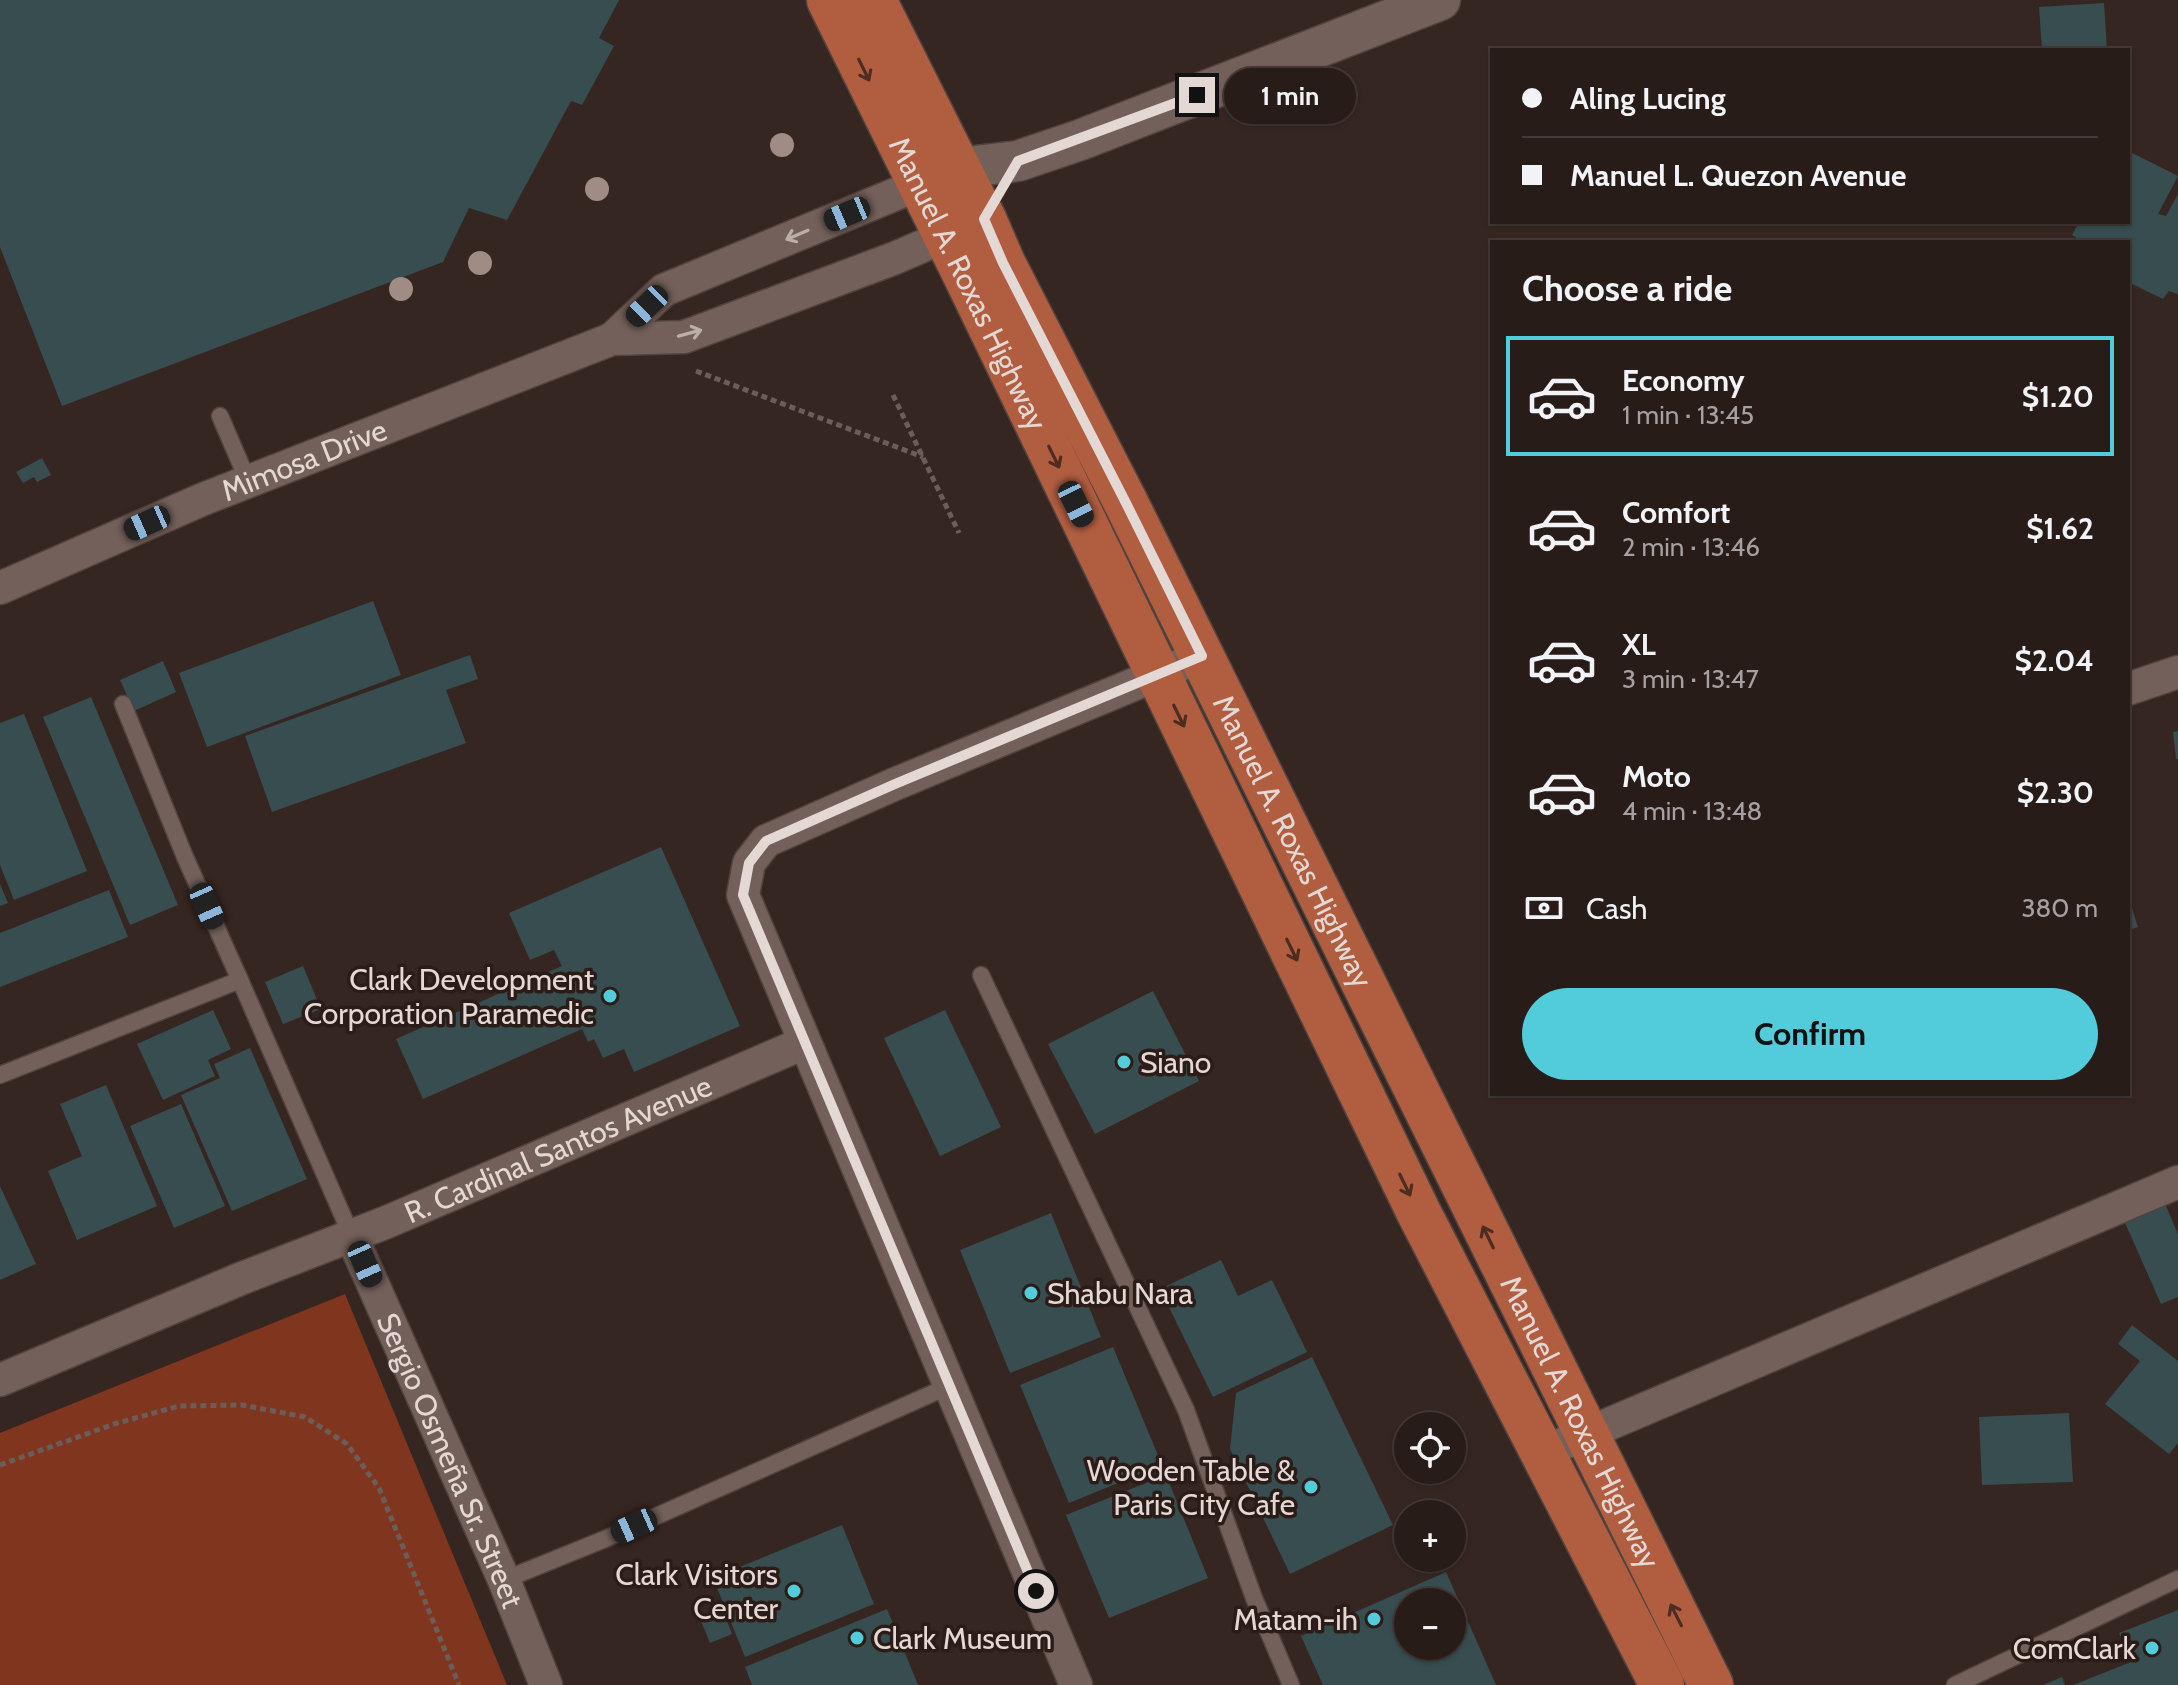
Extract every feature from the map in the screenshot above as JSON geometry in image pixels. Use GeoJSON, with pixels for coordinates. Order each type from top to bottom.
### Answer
{"type":"FeatureCollection","features":[{"type":"Feature","properties":{"kind":"main road","name":"Manuel A. Roxas Highway"},"geometry":{"type":"LineString","coordinates":[[829,0],[939,176],[965,227],[1159,674],[1418,1211],[1662,1685]]}},
{"type":"Feature","properties":{"kind":"main road","name":"Manuel A. Roxas Highway"},"geometry":{"type":"LineString","coordinates":[[874,0],[939,176]]}},
{"type":"Feature","properties":{"kind":"main road","name":"Manuel A. Roxas Highway"},"geometry":{"type":"LineString","coordinates":[[965,227],[1003,263],[1126,503],[1711,1685]]}},
{"type":"Feature","properties":{"kind":"street"},"geometry":{"type":"LineString","coordinates":[[939,176],[1018,161],[1440,0]]}},
{"type":"Feature","properties":{"kind":"street"},"geometry":{"type":"LineString","coordinates":[[965,227],[1018,161]]}},
{"type":"Feature","properties":{"kind":"street","name":"Mimosa Drive"},"geometry":{"type":"LineString","coordinates":[[612,339],[664,290],[939,176]]}},
{"type":"Feature","properties":{"kind":"street","name":"Mimosa Drive"},"geometry":{"type":"LineString","coordinates":[[0,588],[248,481],[612,339],[684,337],[895,258],[965,227]]}},
{"type":"Feature","properties":{"kind":"street"},"geometry":{"type":"LineString","coordinates":[[1076,1685],[743,895],[749,863],[766,841],[1202,656]]}},
{"type":"Feature","properties":{"kind":"street"},"geometry":{"type":"LineString","coordinates":[[2130,688],[2178,672]]}},
{"type":"Feature","properties":{"kind":"street","name":"R. Cardinal Santos Avenue"},"geometry":{"type":"LineString","coordinates":[[0,1380],[240,1279],[352,1237],[804,1043]]}},
{"type":"Feature","properties":{"kind":"street"},"geometry":{"type":"LineString","coordinates":[[1541,1453],[2178,1182]]}},
{"type":"Feature","properties":{"kind":"street","name":"Sergio Osmeña Sr. Street"},"geometry":{"type":"LineString","coordinates":[[352,1237],[504,1580],[546,1685]]}},
{"type":"Feature","properties":{"kind":"lane"},"geometry":{"type":"LineString","coordinates":[[220,416],[248,481]]}},
{"type":"Feature","properties":{"kind":"lane"},"geometry":{"type":"LineString","coordinates":[[123,704],[185,857],[352,1237]]}},
{"type":"Feature","properties":{"kind":"lane"},"geometry":{"type":"LineString","coordinates":[[981,975],[1186,1410],[1254,1598],[1291,1685]]}},
{"type":"Feature","properties":{"kind":"lane"},"geometry":{"type":"LineString","coordinates":[[0,1075],[240,980]]}},
{"type":"Feature","properties":{"kind":"lane"},"geometry":{"type":"LineString","coordinates":[[504,1580],[605,1539],[949,1386]]}},
{"type":"Feature","properties":{"kind":"lane"},"geometry":{"type":"LineString","coordinates":[[1955,1685],[2178,1579]]}},
{"type":"Feature","properties":{"kind":"path"},"geometry":{"type":"LineString","coordinates":[[674,337],[693,370],[923,457]]}},
{"type":"Feature","properties":{"kind":"path"},"geometry":{"type":"LineString","coordinates":[[893,395],[959,533]]}},
{"type":"Feature","properties":{"kind":"path"},"geometry":{"type":"LineString","coordinates":[[0,1465],[114,1424],[179,1406],[242,1405],[305,1417],[347,1444],[379,1488],[459,1685]]}},
{"type":"Feature","properties":{"kind":"shaded area"},"geometry":{"type":"Polygon","coordinates":[[[345,1294],[507,1685],[0,1685],[0,1433],[345,1294]]]}},
{"type":"Feature","properties":{"kind":"building"},"geometry":{"type":"Polygon","coordinates":[[[0,0],[619,0],[599,38],[614,46],[582,105],[571,101],[507,220],[469,208],[443,262],[62,406],[0,247],[0,0]]]}},
{"type":"Feature","properties":{"kind":"building"},"geometry":{"type":"Polygon","coordinates":[[[2104,3],[2107,48],[2042,48],[2039,7],[2104,3]]]}},
{"type":"Feature","properties":{"kind":"building"},"geometry":{"type":"Polygon","coordinates":[[[2130,152],[2178,176],[2158,214],[2166,216],[2178,194],[2178,294],[2169,291],[2163,299],[2130,283],[2130,240],[2080,240],[2072,235],[2078,224],[2130,224],[2130,152]]]}},
{"type":"Feature","properties":{"kind":"building"},"geometry":{"type":"Polygon","coordinates":[[[42,458],[51,475],[37,482],[34,477],[23,483],[16,472],[42,458]]]}},
{"type":"Feature","properties":{"kind":"building"},"geometry":{"type":"Polygon","coordinates":[[[373,601],[401,675],[207,747],[179,673],[373,601]]]}},
{"type":"Feature","properties":{"kind":"building"},"geometry":{"type":"Polygon","coordinates":[[[470,655],[478,679],[446,690],[466,743],[272,812],[245,736],[470,655]]]}},
{"type":"Feature","properties":{"kind":"building"},"geometry":{"type":"Polygon","coordinates":[[[163,661],[176,692],[134,711],[120,680],[163,661]]]}},
{"type":"Feature","properties":{"kind":"building"},"geometry":{"type":"Polygon","coordinates":[[[91,697],[178,905],[130,925],[43,717],[91,697]]]}},
{"type":"Feature","properties":{"kind":"building"},"geometry":{"type":"Polygon","coordinates":[[[24,714],[87,871],[14,900],[0,865],[0,723],[24,714]]]}},
{"type":"Feature","properties":{"kind":"building"},"geometry":{"type":"Polygon","coordinates":[[[2178,731],[2178,759],[2176,759],[2173,732],[2178,731]]]}},
{"type":"Feature","properties":{"kind":"building","name":"Clark Development Corporation Paramedic"},"geometry":{"type":"Polygon","coordinates":[[[661,847],[740,1026],[634,1072],[624,1049],[603,1058],[594,1039],[588,1042],[582,1029],[423,1099],[396,1039],[562,966],[554,950],[530,960],[509,913],[661,847]]]}},
{"type":"Feature","properties":{"kind":"building"},"geometry":{"type":"Polygon","coordinates":[[[0,884],[8,903],[0,906],[0,884]]]}},
{"type":"Feature","properties":{"kind":"building"},"geometry":{"type":"Polygon","coordinates":[[[109,890],[128,937],[0,987],[0,933],[109,890]]]}},
{"type":"Feature","properties":{"kind":"building"},"geometry":{"type":"Polygon","coordinates":[[[2130,902],[2138,927],[2130,929],[2130,902]]]}},
{"type":"Feature","properties":{"kind":"building"},"geometry":{"type":"Polygon","coordinates":[[[303,966],[321,1009],[283,1024],[265,982],[303,966]]]}},
{"type":"Feature","properties":{"kind":"building","name":"Siano"},"geometry":{"type":"Polygon","coordinates":[[[1153,991],[1199,1081],[1095,1134],[1048,1044],[1153,991]]]}},
{"type":"Feature","properties":{"kind":"building"},"geometry":{"type":"Polygon","coordinates":[[[213,1010],[231,1049],[208,1060],[215,1076],[163,1100],[137,1044],[213,1010]]]}},
{"type":"Feature","properties":{"kind":"building"},"geometry":{"type":"Polygon","coordinates":[[[945,1010],[1001,1127],[940,1156],[884,1038],[945,1010]]]}},
{"type":"Feature","properties":{"kind":"building"},"geometry":{"type":"Polygon","coordinates":[[[250,1048],[307,1179],[232,1211],[181,1095],[220,1078],[214,1064],[250,1048]]]}},
{"type":"Feature","properties":{"kind":"building"},"geometry":{"type":"Polygon","coordinates":[[[106,1085],[157,1206],[77,1240],[48,1171],[82,1156],[60,1104],[106,1085]]]}},
{"type":"Feature","properties":{"kind":"building"},"geometry":{"type":"Polygon","coordinates":[[[181,1104],[225,1206],[174,1228],[130,1126],[181,1104]]]}},
{"type":"Feature","properties":{"kind":"building"},"geometry":{"type":"Polygon","coordinates":[[[0,1186],[36,1264],[0,1280],[0,1186]]]}},
{"type":"Feature","properties":{"kind":"building"},"geometry":{"type":"Polygon","coordinates":[[[2163,1199],[2178,1234],[2178,1297],[2161,1304],[2122,1216],[2163,1199]]]}},
{"type":"Feature","properties":{"kind":"building","name":"Shabu Nara"},"geometry":{"type":"Polygon","coordinates":[[[1051,1213],[1101,1337],[1010,1373],[960,1250],[1051,1213]]]}},
{"type":"Feature","properties":{"kind":"building"},"geometry":{"type":"Polygon","coordinates":[[[1221,1260],[1238,1296],[1272,1280],[1307,1352],[1213,1397],[1160,1289],[1221,1260]]]}},
{"type":"Feature","properties":{"kind":"building"},"geometry":{"type":"Polygon","coordinates":[[[2132,1325],[2178,1361],[2178,1443],[2169,1454],[2105,1404],[2140,1361],[2118,1344],[2132,1325]]]}},
{"type":"Feature","properties":{"kind":"building"},"geometry":{"type":"Polygon","coordinates":[[[1113,1347],[1162,1465],[1069,1503],[1020,1385],[1113,1347]]]}},
{"type":"Feature","properties":{"kind":"building","name":"Wooden Table & Paris City Cafe"},"geometry":{"type":"Polygon","coordinates":[[[1312,1357],[1393,1525],[1290,1574],[1230,1449],[1236,1393],[1312,1357]]]}},
{"type":"Feature","properties":{"kind":"building"},"geometry":{"type":"Polygon","coordinates":[[[2069,1413],[2073,1482],[1982,1485],[1979,1417],[2069,1413]]]}},
{"type":"Feature","properties":{"kind":"building"},"geometry":{"type":"Polygon","coordinates":[[[1166,1475],[1208,1578],[1109,1618],[1066,1515],[1166,1475]]]}},
{"type":"Feature","properties":{"kind":"building","name":"Clark Visitors Center"},"geometry":{"type":"Polygon","coordinates":[[[842,1525],[874,1604],[745,1657],[713,1578],[842,1525]]]}},
{"type":"Feature","properties":{"kind":"building","name":"Matam-ih"},"geometry":{"type":"Polygon","coordinates":[[[1446,1572],[1453,1588],[1410,1588],[1446,1572]]]}},
{"type":"Feature","properties":{"kind":"building","name":"Matam-ih"},"geometry":{"type":"Polygon","coordinates":[[[1394,1595],[1394,1660],[1466,1660],[1466,1617],[1496,1685],[1323,1685],[1301,1636],[1394,1595]]]}},
{"type":"Feature","properties":{"kind":"building","name":"Clark Museum"},"geometry":{"type":"Polygon","coordinates":[[[887,1609],[918,1685],[752,1685],[745,1667],[887,1609]]]}},
{"type":"Feature","properties":{"kind":"building","name":"ComClark"},"geometry":{"type":"Polygon","coordinates":[[[2178,1610],[2178,1685],[2073,1685],[2131,1662],[2119,1633],[2178,1610]]]}},
{"type":"Feature","properties":{"kind":"building"},"geometry":{"type":"Polygon","coordinates":[[[724,1613],[732,1634],[710,1643],[701,1621],[724,1613]]]}},
{"type":"Feature","properties":{"kind":"building"},"geometry":{"type":"Polygon","coordinates":[[[2062,1677],[2065,1685],[2043,1685],[2062,1677]]]}},
{"type":"Feature","properties":{"kind":"place","name":"Clark Development Corporation Paramedic"},"geometry":{"type":"Point","coordinates":[610,996]}},
{"type":"Feature","properties":{"kind":"place","name":"Siano"},"geometry":{"type":"Point","coordinates":[1124,1062]}},
{"type":"Feature","properties":{"kind":"place","name":"Shabu Nara"},"geometry":{"type":"Point","coordinates":[1031,1293]}},
{"type":"Feature","properties":{"kind":"place","name":"Wooden Table & Paris City Cafe"},"geometry":{"type":"Point","coordinates":[1311,1487]}},
{"type":"Feature","properties":{"kind":"place","name":"Clark Visitors Center"},"geometry":{"type":"Point","coordinates":[794,1591]}},
{"type":"Feature","properties":{"kind":"place","name":"Matam-ih"},"geometry":{"type":"Point","coordinates":[1374,1619]}},
{"type":"Feature","properties":{"kind":"place","name":"Clark Museum"},"geometry":{"type":"Point","coordinates":[857,1638]}},
{"type":"Feature","properties":{"kind":"place","name":"ComClark"},"geometry":{"type":"Point","coordinates":[2152,1648]}},
{"type":"Feature","properties":{"kind":"route"},"geometry":{"type":"LineString","coordinates":[[1036,1591],[743,895],[749,863],[766,841],[797,825],[1202,656],[1003,263],[984,219],[1018,161],[1197,95]]}}]}
